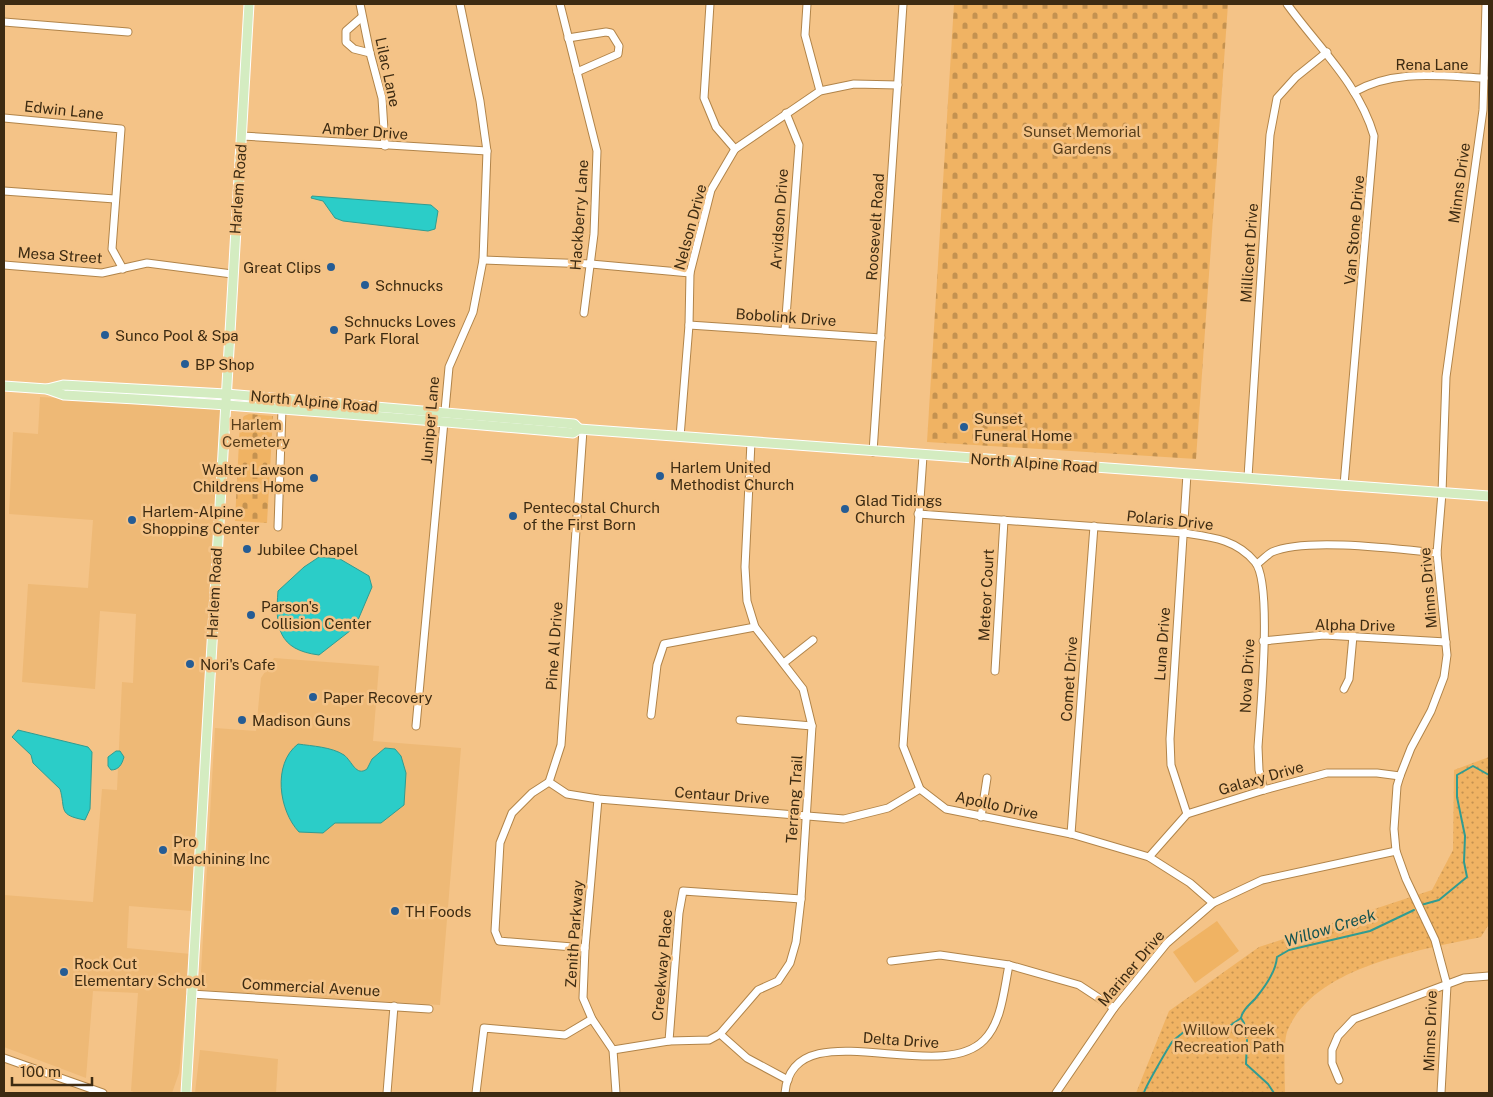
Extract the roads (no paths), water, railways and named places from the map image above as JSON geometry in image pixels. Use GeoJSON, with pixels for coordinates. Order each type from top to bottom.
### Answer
{"type":"FeatureCollection","features":[{"type":"Feature","properties":{"kind":"main road","name":"Harlem Road"},"geometry":{"type":"LineString","coordinates":[[186,1093],[249,4]]}},
{"type":"Feature","properties":{"kind":"main road","name":"North Alpine Road"},"geometry":{"type":"LineString","coordinates":[[47,389],[63,385],[226,394],[574,433],[581,429],[924,456],[1248,477],[1489,496]]}},
{"type":"Feature","properties":{"kind":"main road","name":"North Alpine Road"},"geometry":{"type":"LineString","coordinates":[[4,386],[47,389],[64,395],[225,406],[443,417]]}},
{"type":"Feature","properties":{"kind":"main road"},"geometry":{"type":"LineString","coordinates":[[181,1093],[186,1081]]}},
{"type":"Feature","properties":{"kind":"main road"},"geometry":{"type":"LineString","coordinates":[[186,1081],[190,1093]]}},
{"type":"Feature","properties":{"kind":"street","name":"Lilac Lane"},"geometry":{"type":"LineString","coordinates":[[360,4],[382,98],[385,146]]}},
{"type":"Feature","properties":{"kind":"street","name":"Juniper Lane"},"geometry":{"type":"LineString","coordinates":[[416,726],[449,367],[473,312],[484,260],[487,152],[480,101],[460,4]]}},
{"type":"Feature","properties":{"kind":"street","name":"Hackberry Lane"},"geometry":{"type":"LineString","coordinates":[[560,4],[597,151],[591,264],[584,313]]}},
{"type":"Feature","properties":{"kind":"street"},"geometry":{"type":"LineString","coordinates":[[710,4],[704,98],[716,127],[735,149]]}},
{"type":"Feature","properties":{"kind":"street"},"geometry":{"type":"LineString","coordinates":[[807,4],[805,35],[820,91]]}},
{"type":"Feature","properties":{"kind":"street","name":"Roosevelt Road"},"geometry":{"type":"LineString","coordinates":[[873,452],[903,4]]}},
{"type":"Feature","properties":{"kind":"street","name":"Van Stone Drive"},"geometry":{"type":"LineString","coordinates":[[1287,4],[1327,52],[1368,113],[1374,136],[1375,152],[1344,485]]}},
{"type":"Feature","properties":{"kind":"street","name":"Minns Drive"},"geometry":{"type":"LineString","coordinates":[[1441,1093],[1447,985],[1434,940],[1414,900],[1396,850],[1394,829],[1397,786],[1400,776],[1411,748],[1431,711],[1444,677],[1446,642],[1436,553],[1442,493],[1446,377],[1483,110],[1486,4]]}},
{"type":"Feature","properties":{"kind":"street"},"geometry":{"type":"LineString","coordinates":[[362,17],[350,26],[345,38],[350,46],[370,53]]}},
{"type":"Feature","properties":{"kind":"street"},"geometry":{"type":"LineString","coordinates":[[4,22],[128,32]]}},
{"type":"Feature","properties":{"kind":"street"},"geometry":{"type":"LineString","coordinates":[[568,38],[606,32],[611,33],[618,46],[618,54],[613,58],[577,72]]}},
{"type":"Feature","properties":{"kind":"street","name":"Millicent Drive"},"geometry":{"type":"LineString","coordinates":[[1248,477],[1270,135],[1277,98],[1296,77],[1327,52]]}},
{"type":"Feature","properties":{"kind":"street","name":"Rena Lane"},"geometry":{"type":"LineString","coordinates":[[1354,92],[1370,83],[1398,76],[1484,78]]}},
{"type":"Feature","properties":{"kind":"street","name":"Nelson Drive"},"geometry":{"type":"LineString","coordinates":[[680,437],[689,325],[690,273],[711,190],[735,149],[820,91],[854,84],[898,85]]}},
{"type":"Feature","properties":{"kind":"street","name":"Arvidson Drive"},"geometry":{"type":"LineString","coordinates":[[784,330],[798,145],[786,113]]}},
{"type":"Feature","properties":{"kind":"street","name":"Edwin Lane"},"geometry":{"type":"LineString","coordinates":[[4,118],[121,129],[115,199]]}},
{"type":"Feature","properties":{"kind":"street","name":"Amber Drive"},"geometry":{"type":"LineString","coordinates":[[242,136],[487,152]]}},
{"type":"Feature","properties":{"kind":"street"},"geometry":{"type":"LineString","coordinates":[[4,191],[115,199],[112,249],[123,269]]}},
{"type":"Feature","properties":{"kind":"street"},"geometry":{"type":"LineString","coordinates":[[484,260],[591,264],[690,273]]}},
{"type":"Feature","properties":{"kind":"street","name":"Mesa Street"},"geometry":{"type":"LineString","coordinates":[[4,264],[102,273],[147,263],[232,274]]}},
{"type":"Feature","properties":{"kind":"street","name":"Bobolink Drive"},"geometry":{"type":"LineString","coordinates":[[689,325],[881,338]]}},
{"type":"Feature","properties":{"kind":"street"},"geometry":{"type":"LineString","coordinates":[[278,527],[282,409]]}},
{"type":"Feature","properties":{"kind":"street","name":"Pine Al Drive"},"geometry":{"type":"LineString","coordinates":[[549,782],[561,745],[581,429]]}},
{"type":"Feature","properties":{"kind":"street","name":"Terrang Trail"},"geometry":{"type":"LineString","coordinates":[[720,1034],[758,990],[778,981],[790,963],[796,942],[801,899],[812,726],[803,689],[784,662],[755,627],[748,601],[745,567],[751,442]]}},
{"type":"Feature","properties":{"kind":"street"},"geometry":{"type":"LineString","coordinates":[[920,789],[903,746],[918,514],[924,456]]}},
{"type":"Feature","properties":{"kind":"street","name":"Luna Drive"},"geometry":{"type":"LineString","coordinates":[[1187,474],[1170,739],[1171,765],[1187,814]]}},
{"type":"Feature","properties":{"kind":"street","name":"Polaris Drive"},"geometry":{"type":"LineString","coordinates":[[918,514],[1184,532],[1221,539],[1243,549],[1257,564]]}},
{"type":"Feature","properties":{"kind":"street","name":"Meteor Court"},"geometry":{"type":"LineString","coordinates":[[995,671],[1004,520]]}},
{"type":"Feature","properties":{"kind":"street","name":"Comet Drive"},"geometry":{"type":"LineString","coordinates":[[1071,834],[1094,526]]}},
{"type":"Feature","properties":{"kind":"street"},"geometry":{"type":"LineString","coordinates":[[1257,564],[1272,552],[1300,545],[1378,548],[1436,553]]}},
{"type":"Feature","properties":{"kind":"street","name":"Nova Drive"},"geometry":{"type":"LineString","coordinates":[[1257,564],[1264,589],[1258,746],[1259,770],[1264,790]]}},
{"type":"Feature","properties":{"kind":"street"},"geometry":{"type":"LineString","coordinates":[[651,715],[658,665],[664,644],[755,627]]}},
{"type":"Feature","properties":{"kind":"street","name":"Alpha Drive"},"geometry":{"type":"LineString","coordinates":[[1263,641],[1324,635],[1446,642]]}},
{"type":"Feature","properties":{"kind":"street"},"geometry":{"type":"LineString","coordinates":[[1344,689],[1349,679],[1353,636]]}},
{"type":"Feature","properties":{"kind":"street"},"geometry":{"type":"LineString","coordinates":[[784,662],[813,640]]}},
{"type":"Feature","properties":{"kind":"street"},"geometry":{"type":"LineString","coordinates":[[740,720],[812,726]]}},
{"type":"Feature","properties":{"kind":"street","name":"Galaxy Drive"},"geometry":{"type":"LineString","coordinates":[[1187,814],[1327,773],[1377,773],[1400,776]]}},
{"type":"Feature","properties":{"kind":"street"},"geometry":{"type":"LineString","coordinates":[[981,817],[987,778]]}},
{"type":"Feature","properties":{"kind":"street"},"geometry":{"type":"LineString","coordinates":[[549,782],[532,793],[512,813],[500,843],[495,931],[499,941],[585,948]]}},
{"type":"Feature","properties":{"kind":"street","name":"Centaur Drive"},"geometry":{"type":"LineString","coordinates":[[549,782],[567,794],[598,799],[844,819],[888,808],[920,789]]}},
{"type":"Feature","properties":{"kind":"street","name":"Apollo Drive"},"geometry":{"type":"LineString","coordinates":[[920,789],[946,809],[1071,834],[1149,857],[1190,882],[1213,904]]}},
{"type":"Feature","properties":{"kind":"street","name":"Zenith Parkway"},"geometry":{"type":"LineString","coordinates":[[598,799],[585,948],[583,998],[592,1019],[613,1050]]}},
{"type":"Feature","properties":{"kind":"street"},"geometry":{"type":"LineString","coordinates":[[1149,857],[1187,814]]}},
{"type":"Feature","properties":{"kind":"street","name":"Mariner Drive"},"geometry":{"type":"LineString","coordinates":[[1056,1093],[1114,1008],[1167,943],[1213,904],[1262,880],[1396,850]]}},
{"type":"Feature","properties":{"kind":"street","name":"Creekway Place"},"geometry":{"type":"LineString","coordinates":[[670,1041],[679,913],[683,891],[801,899]]}},
{"type":"Feature","properties":{"kind":"street"},"geometry":{"type":"LineString","coordinates":[[890,961],[940,956],[1009,965],[1079,985],[1114,1008]]}},
{"type":"Feature","properties":{"kind":"street","name":"Delta Drive"},"geometry":{"type":"LineString","coordinates":[[785,1093],[788,1080],[794,1069],[807,1059],[830,1051],[856,1050],[936,1058],[963,1054],[984,1040],[998,1015],[1009,965]]}},
{"type":"Feature","properties":{"kind":"street"},"geometry":{"type":"LineString","coordinates":[[1339,1080],[1332,1063],[1332,1050],[1338,1036],[1354,1019],[1464,978],[1489,976]]}},
{"type":"Feature","properties":{"kind":"street","name":"Commercial Avenue"},"geometry":{"type":"LineString","coordinates":[[192,994],[429,1009]]}},
{"type":"Feature","properties":{"kind":"street"},"geometry":{"type":"LineString","coordinates":[[387,1093],[394,1006]]}},
{"type":"Feature","properties":{"kind":"street"},"geometry":{"type":"LineString","coordinates":[[476,1093],[484,1028],[565,1035],[592,1019]]}},
{"type":"Feature","properties":{"kind":"street"},"geometry":{"type":"LineString","coordinates":[[616,1093],[613,1050],[670,1041],[709,1040],[720,1034],[747,1058],[788,1080]]}},
{"type":"Feature","properties":{"kind":"street"},"geometry":{"type":"LineString","coordinates":[[4,1058],[103,1093]]}},
{"type":"Feature","properties":{"kind":"water"},"geometry":{"type":"Polygon","coordinates":[[[312,196],[431,205],[438,211],[435,229],[428,231],[343,221],[335,218],[323,201],[311,198],[312,196]]]}},
{"type":"Feature","properties":{"kind":"water"},"geometry":{"type":"Polygon","coordinates":[[[319,557],[340,559],[369,576],[372,587],[355,627],[319,655],[295,648],[287,642],[279,626],[277,604],[278,591],[304,567],[319,557]]]}},
{"type":"Feature","properties":{"kind":"water"},"geometry":{"type":"Polygon","coordinates":[[[18,730],[88,747],[92,752],[90,809],[85,820],[66,813],[60,789],[33,763],[31,755],[12,737],[18,730]]]}},
{"type":"Feature","properties":{"kind":"water"},"geometry":{"type":"Polygon","coordinates":[[[298,744],[322,747],[339,752],[360,771],[367,769],[372,759],[385,748],[395,749],[401,756],[406,773],[404,805],[381,823],[335,823],[323,833],[299,832],[287,812],[281,788],[284,763],[298,744]]]}},
{"type":"Feature","properties":{"kind":"water"},"geometry":{"type":"Polygon","coordinates":[[[116,751],[120,751],[124,757],[120,766],[111,770],[108,766],[108,757],[116,751]]]}},
{"type":"Feature","properties":{"kind":"waterway","name":"Willow Creek"},"geometry":{"type":"LineString","coordinates":[[1421,905],[1439,900],[1467,877],[1464,862],[1465,836],[1457,797],[1457,775],[1473,766],[1489,775]]}},
{"type":"Feature","properties":{"kind":"waterway","name":"Willow Creek"},"geometry":{"type":"LineString","coordinates":[[1144,1093],[1172,1042],[1182,1033],[1221,1032],[1241,1018],[1269,979],[1275,968],[1277,957],[1289,950],[1370,931],[1414,910]]}},
{"type":"Feature","properties":{"kind":"waterway"},"geometry":{"type":"LineString","coordinates":[[1241,1018],[1244,1023],[1246,1037]]}},
{"type":"Feature","properties":{"kind":"waterway"},"geometry":{"type":"LineString","coordinates":[[1247,1040],[1246,1064],[1268,1084],[1274,1093]]}},
{"type":"Feature","properties":{"kind":"place","name":"Great Clips"},"geometry":{"type":"Point","coordinates":[331,267]}},
{"type":"Feature","properties":{"kind":"place","name":"Schnucks"},"geometry":{"type":"Point","coordinates":[365,285]}},
{"type":"Feature","properties":{"kind":"place","name":"Schnucks Loves Park Floral"},"geometry":{"type":"Point","coordinates":[334,330]}},
{"type":"Feature","properties":{"kind":"place","name":"Sunco Pool & Spa"},"geometry":{"type":"Point","coordinates":[105,335]}},
{"type":"Feature","properties":{"kind":"place","name":"BP Shop"},"geometry":{"type":"Point","coordinates":[185,364]}},
{"type":"Feature","properties":{"kind":"place","name":"Sunset Funeral Home"},"geometry":{"type":"Point","coordinates":[964,427]}},
{"type":"Feature","properties":{"kind":"place","name":"Harlem United Methodist Church"},"geometry":{"type":"Point","coordinates":[660,476]}},
{"type":"Feature","properties":{"kind":"place","name":"Walter Lawson Childrens Home"},"geometry":{"type":"Point","coordinates":[314,478]}},
{"type":"Feature","properties":{"kind":"place","name":"Glad Tidings Church"},"geometry":{"type":"Point","coordinates":[845,509]}},
{"type":"Feature","properties":{"kind":"place","name":"Pentecostal Church of the First Born"},"geometry":{"type":"Point","coordinates":[513,516]}},
{"type":"Feature","properties":{"kind":"place","name":"Harlem-Alpine Shopping Center"},"geometry":{"type":"Point","coordinates":[132,520]}},
{"type":"Feature","properties":{"kind":"place","name":"Jubilee Chapel"},"geometry":{"type":"Point","coordinates":[247,549]}},
{"type":"Feature","properties":{"kind":"place","name":"Parson's Collision Center"},"geometry":{"type":"Point","coordinates":[251,615]}},
{"type":"Feature","properties":{"kind":"place","name":"Nori's Cafe"},"geometry":{"type":"Point","coordinates":[190,664]}},
{"type":"Feature","properties":{"kind":"place","name":"Paper Recovery"},"geometry":{"type":"Point","coordinates":[313,697]}},
{"type":"Feature","properties":{"kind":"place","name":"Madison Guns"},"geometry":{"type":"Point","coordinates":[242,720]}},
{"type":"Feature","properties":{"kind":"place","name":"Pro Machining Inc"},"geometry":{"type":"Point","coordinates":[163,850]}},
{"type":"Feature","properties":{"kind":"place","name":"TH Foods"},"geometry":{"type":"Point","coordinates":[395,911]}},
{"type":"Feature","properties":{"kind":"place","name":"Rock Cut Elementary School"},"geometry":{"type":"Point","coordinates":[64,972]}},
{"type":"Feature","properties":{"kind":"park label","name":"Sunset Memorial Gardens"},"geometry":{"type":"Point","coordinates":[1082,140]}},
{"type":"Feature","properties":{"kind":"park label","name":"Harlem Cemetery"},"geometry":{"type":"Point","coordinates":[256,432]}},
{"type":"Feature","properties":{"kind":"park label","name":"Willow Creek Recreation Path"},"geometry":{"type":"Point","coordinates":[1229,1038]}}]}
